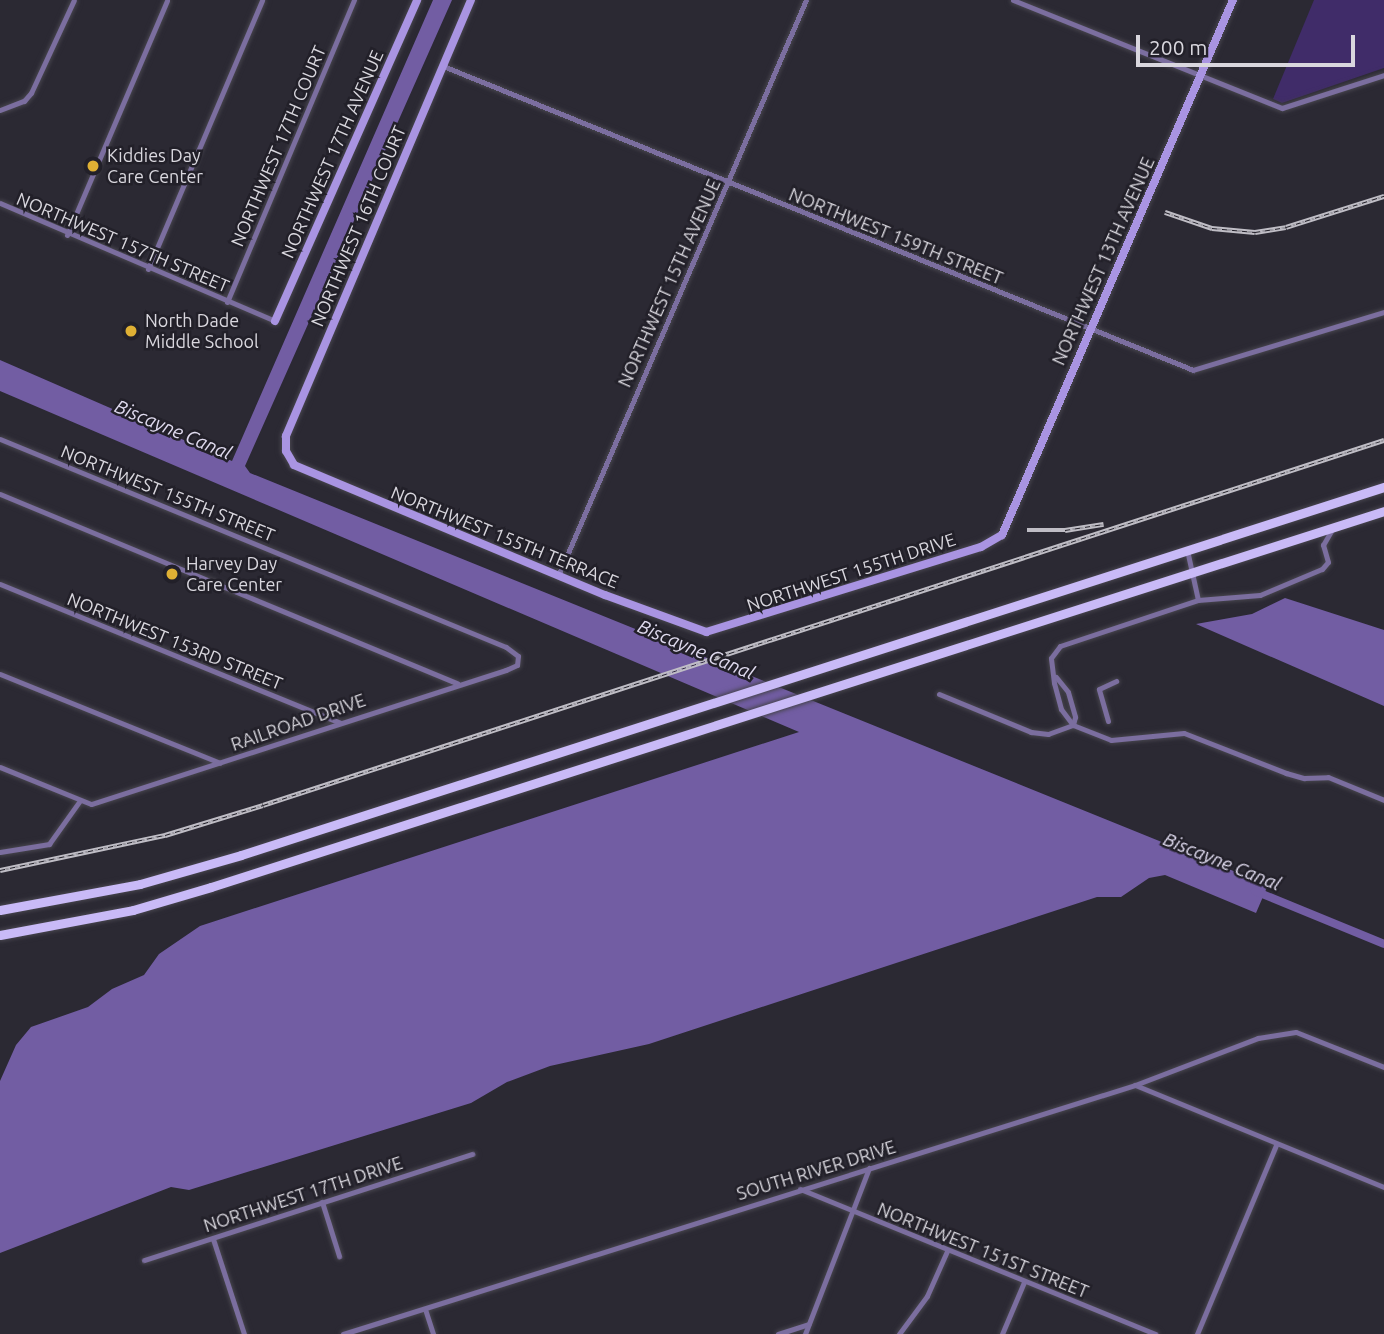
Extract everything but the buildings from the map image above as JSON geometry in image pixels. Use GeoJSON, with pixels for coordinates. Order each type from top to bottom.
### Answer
{"type":"FeatureCollection","features":[{"type":"Feature","properties":{"kind":"main road"},"geometry":{"type":"LineString","coordinates":[[0,910],[140,884],[241,855],[1384,487]]}},
{"type":"Feature","properties":{"kind":"main road"},"geometry":{"type":"LineString","coordinates":[[0,936],[133,910],[198,891],[1384,511]]}},
{"type":"Feature","properties":{"kind":"street"},"geometry":{"type":"LineString","coordinates":[[0,110],[24,101],[32,93],[74,0]]}},
{"type":"Feature","properties":{"kind":"street"},"geometry":{"type":"LineString","coordinates":[[67,235],[167,0]]}},
{"type":"Feature","properties":{"kind":"street"},"geometry":{"type":"LineString","coordinates":[[148,269],[262,0]]}},
{"type":"Feature","properties":{"kind":"street","name":"NORTHWEST 17TH COURT"},"geometry":{"type":"LineString","coordinates":[[227,302],[354,0]]}},
{"type":"Feature","properties":{"kind":"street","name":"NORTHWEST 17TH AVENUE"},"geometry":{"type":"LineString","coordinates":[[275,321],[417,0]]}},
{"type":"Feature","properties":{"kind":"street","name":"NORTHWEST 16TH COURT"},"geometry":{"type":"LineString","coordinates":[[294,466],[286,452],[286,436],[471,0]]}},
{"type":"Feature","properties":{"kind":"street","name":"NORTHWEST 15TH AVENUE"},"geometry":{"type":"LineString","coordinates":[[558,576],[806,0]]}},
{"type":"Feature","properties":{"kind":"street"},"geometry":{"type":"LineString","coordinates":[[1013,0],[1282,108],[1384,75]]}},
{"type":"Feature","properties":{"kind":"street","name":"NORTHWEST 13TH AVENUE"},"geometry":{"type":"LineString","coordinates":[[1002,535],[1233,0]]}},
{"type":"Feature","properties":{"kind":"street","name":"NORTHWEST 159TH STREET"},"geometry":{"type":"LineString","coordinates":[[443,66],[1193,370],[1384,312]]}},
{"type":"Feature","properties":{"kind":"street","name":"NORTHWEST 157TH STREET"},"geometry":{"type":"LineString","coordinates":[[0,203],[67,235],[275,321]]}},
{"type":"Feature","properties":{"kind":"street","name":"NORTHWEST 155TH STREET"},"geometry":{"type":"LineString","coordinates":[[0,439],[506,647],[518,656]]}},
{"type":"Feature","properties":{"kind":"street","name":"NORTHWEST 155TH TERRACE"},"geometry":{"type":"LineString","coordinates":[[294,466],[558,576],[706,632]]}},
{"type":"Feature","properties":{"kind":"street"},"geometry":{"type":"LineString","coordinates":[[0,494],[457,683]]}},
{"type":"Feature","properties":{"kind":"street"},"geometry":{"type":"LineString","coordinates":[[1334,527],[1323,545],[1325,566],[1261,596],[1198,600],[1060,646],[1051,658],[1061,709],[1073,725],[1111,740],[1184,733],[1286,773],[1304,778],[1328,777],[1384,800]]}},
{"type":"Feature","properties":{"kind":"street","name":"NORTHWEST 155TH DRIVE"},"geometry":{"type":"LineString","coordinates":[[706,632],[981,547],[1002,535]]}},
{"type":"Feature","properties":{"kind":"street"},"geometry":{"type":"LineString","coordinates":[[1187,550],[1198,600]]}},
{"type":"Feature","properties":{"kind":"street","name":"NORTHWEST 153RD STREET"},"geometry":{"type":"LineString","coordinates":[[0,584],[340,723]]}},
{"type":"Feature","properties":{"kind":"street","name":"RAILROAD DRIVE"},"geometry":{"type":"LineString","coordinates":[[79,802],[91,804],[457,683],[506,670],[517,665],[518,656]]}},
{"type":"Feature","properties":{"kind":"street"},"geometry":{"type":"LineString","coordinates":[[0,674],[220,763]]}},
{"type":"Feature","properties":{"kind":"street"},"geometry":{"type":"LineString","coordinates":[[1056,677],[1062,681],[1070,699],[1073,725]]}},
{"type":"Feature","properties":{"kind":"street"},"geometry":{"type":"LineString","coordinates":[[1108,721],[1099,690],[1116,681]]}},
{"type":"Feature","properties":{"kind":"street"},"geometry":{"type":"LineString","coordinates":[[939,694],[1031,732],[1048,734],[1073,725]]}},
{"type":"Feature","properties":{"kind":"street"},"geometry":{"type":"LineString","coordinates":[[0,767],[79,802],[49,844],[0,852]]}},
{"type":"Feature","properties":{"kind":"street","name":"SOUTH RIVER DRIVE"},"geometry":{"type":"LineString","coordinates":[[343,1334],[1135,1085],[1258,1038],[1296,1032],[1384,1067]]}},
{"type":"Feature","properties":{"kind":"street"},"geometry":{"type":"LineString","coordinates":[[1135,1085],[1384,1187]]}},
{"type":"Feature","properties":{"kind":"street"},"geometry":{"type":"LineString","coordinates":[[1197,1334],[1276,1145]]}},
{"type":"Feature","properties":{"kind":"street","name":"NORTHWEST 17TH DRIVE"},"geometry":{"type":"LineString","coordinates":[[144,1260],[472,1153]]}},
{"type":"Feature","properties":{"kind":"street"},"geometry":{"type":"LineString","coordinates":[[805,1334],[869,1168]]}},
{"type":"Feature","properties":{"kind":"street","name":"NORTHWEST 151ST STREET"},"geometry":{"type":"LineString","coordinates":[[800,1189],[852,1213],[1156,1334]]}},
{"type":"Feature","properties":{"kind":"street"},"geometry":{"type":"LineString","coordinates":[[322,1202],[339,1256]]}},
{"type":"Feature","properties":{"kind":"street"},"geometry":{"type":"LineString","coordinates":[[214,1239],[244,1334]]}},
{"type":"Feature","properties":{"kind":"street"},"geometry":{"type":"LineString","coordinates":[[899,1334],[927,1296],[947,1251]]}},
{"type":"Feature","properties":{"kind":"street"},"geometry":{"type":"LineString","coordinates":[[1002,1334],[1024,1282]]}},
{"type":"Feature","properties":{"kind":"street"},"geometry":{"type":"LineString","coordinates":[[425,1309],[433,1334]]}},
{"type":"Feature","properties":{"kind":"street"},"geometry":{"type":"LineString","coordinates":[[778,1334],[810,1324]]}},
{"type":"Feature","properties":{"kind":"shaded area"},"geometry":{"type":"Polygon","coordinates":[[[433,0],[452,0],[245,466],[250,473],[1268,885],[1256,913],[1165,875],[1149,878],[1121,897],[1097,897],[649,1044],[550,1066],[507,1082],[471,1103],[189,1190],[171,1187],[0,1253],[0,1081],[16,1045],[31,1027],[88,1007],[112,989],[144,975],[159,954],[200,926],[799,732],[0,391],[0,360],[232,461],[433,0]]]}},
{"type":"Feature","properties":{"kind":"shaded area"},"geometry":{"type":"Polygon","coordinates":[[[1314,0],[1384,0],[1384,68],[1282,103],[1273,99],[1314,0]]]}},
{"type":"Feature","properties":{"kind":"shaded area"},"geometry":{"type":"Polygon","coordinates":[[[1285,598],[1384,630],[1384,706],[1196,624],[1252,614],[1285,598]]]}},
{"type":"Feature","properties":{"kind":"waterway","name":"Biscayne Canal"},"geometry":{"type":"LineString","coordinates":[[1255,891],[1384,944]]}},
{"type":"Feature","properties":{"kind":"railway"},"geometry":{"type":"LineString","coordinates":[[1165,212],[1212,228],[1255,232],[1286,227],[1384,196]]}},
{"type":"Feature","properties":{"kind":"railway"},"geometry":{"type":"LineString","coordinates":[[0,870],[165,835],[263,805],[1384,440]]}},
{"type":"Feature","properties":{"kind":"railway"},"geometry":{"type":"LineString","coordinates":[[1027,530],[1065,530],[1104,524]]}},
{"type":"Feature","properties":{"kind":"place","name":"Kiddies Day Care Center"},"geometry":{"type":"Point","coordinates":[93,166]}},
{"type":"Feature","properties":{"kind":"place","name":"North Dade Middle School"},"geometry":{"type":"Point","coordinates":[131,331]}},
{"type":"Feature","properties":{"kind":"place","name":"Harvey Day Care Center"},"geometry":{"type":"Point","coordinates":[172,574]}}]}
